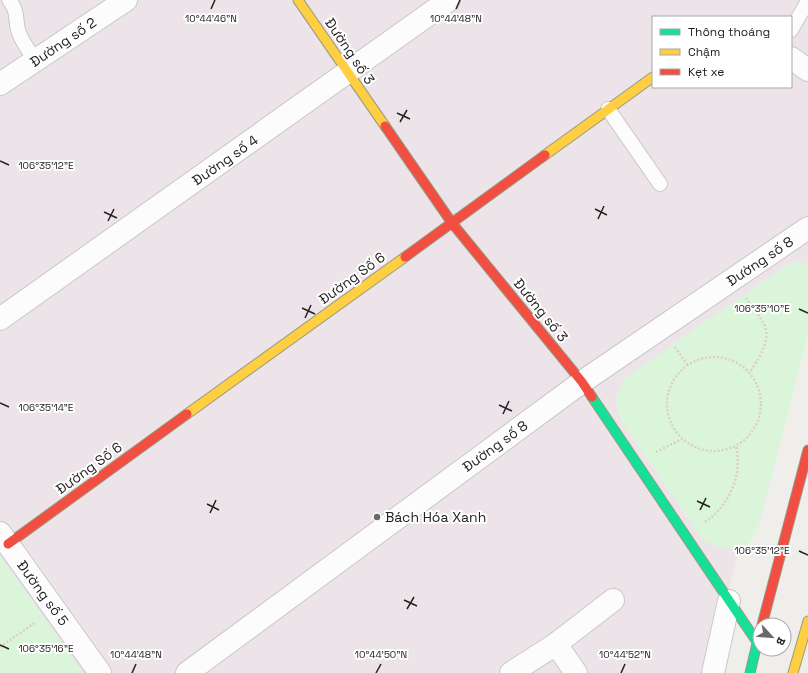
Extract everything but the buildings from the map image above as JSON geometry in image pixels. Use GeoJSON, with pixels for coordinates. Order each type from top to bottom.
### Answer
{"type":"FeatureCollection","features":[{"type":"Feature","properties":{"kind":"street","name":"Đường số 2"},"geometry":{"type":"LineString","coordinates":[[0,84],[126,0]]}},
{"type":"Feature","properties":{"kind":"street","name":"Đường số 3"},"geometry":{"type":"LineString","coordinates":[[298,0],[452,223],[582,382],[752,635]]}},
{"type":"Feature","properties":{"kind":"street","name":"Đường số 4"},"geometry":{"type":"LineString","coordinates":[[0,319],[450,0]]}},
{"type":"Feature","properties":{"kind":"street"},"geometry":{"type":"LineString","coordinates":[[792,59],[808,70]]}},
{"type":"Feature","properties":{"kind":"street","name":"Đường Số 6"},"geometry":{"type":"LineString","coordinates":[[4,539],[452,223],[652,78]]}},
{"type":"Feature","properties":{"kind":"street","name":"Đường số 8"},"geometry":{"type":"LineString","coordinates":[[187,673],[582,382],[808,228]]}},
{"type":"Feature","properties":{"kind":"street"},"geometry":{"type":"LineString","coordinates":[[764,617],[808,450]]}},
{"type":"Feature","properties":{"kind":"street","name":"Đường số 5"},"geometry":{"type":"LineString","coordinates":[[4,539],[100,673]]}},
{"type":"Feature","properties":{"kind":"street"},"geometry":{"type":"LineString","coordinates":[[511,673],[556,644],[613,600]]}},
{"type":"Feature","properties":{"kind":"street"},"geometry":{"type":"LineString","coordinates":[[713,673],[729,601]]}},
{"type":"Feature","properties":{"kind":"street"},"geometry":{"type":"LineString","coordinates":[[793,673],[808,621]]}},
{"type":"Feature","properties":{"kind":"street"},"geometry":{"type":"LineString","coordinates":[[556,644],[576,673]]}},
{"type":"Feature","properties":{"kind":"street"},"geometry":{"type":"LineString","coordinates":[[750,673],[754,657]]}},
{"type":"Feature","properties":{"kind":"lane"},"geometry":{"type":"LineString","coordinates":[[9,0],[16,11],[19,32],[24,43],[36,61]]}},
{"type":"Feature","properties":{"kind":"lane"},"geometry":{"type":"LineString","coordinates":[[792,28],[808,1]]}},
{"type":"Feature","properties":{"kind":"lane"},"geometry":{"type":"LineString","coordinates":[[608,109],[660,184]]}},
{"type":"Feature","properties":{"kind":"path"},"geometry":{"type":"LineString","coordinates":[[733,279],[764,325],[765,345],[749,373]]}},
{"type":"Feature","properties":{"kind":"path"},"geometry":{"type":"LineString","coordinates":[[713,357],[729,359],[743,367],[749,373],[754,379],[760,393],[761,410],[756,425],[748,437],[736,446],[722,451],[706,451],[692,446],[682,439],[672,425],[668,411],[668,396],[673,382],[683,369],[697,360],[713,357]]}},
{"type":"Feature","properties":{"kind":"path"},"geometry":{"type":"LineString","coordinates":[[636,463],[682,439]]}},
{"type":"Feature","properties":{"kind":"path"},"geometry":{"type":"LineString","coordinates":[[685,535],[711,518],[729,497],[738,466],[736,446]]}},
{"type":"Feature","properties":{"kind":"path"},"geometry":{"type":"LineString","coordinates":[[0,647],[55,610]]}},
{"type":"Feature","properties":{"kind":"shaded area"},"geometry":{"type":"Polygon","coordinates":[[[0,0],[808,0],[808,276],[708,673],[0,673],[0,0]]]}},
{"type":"Feature","properties":{"kind":"green space"},"geometry":{"type":"Polygon","coordinates":[[[798,262],[805,263],[808,266],[808,335],[759,525],[752,540],[744,548],[720,548],[711,544],[700,536],[621,421],[617,404],[617,394],[625,378],[788,264],[798,262]]]}},
{"type":"Feature","properties":{"kind":"green space"},"geometry":{"type":"Polygon","coordinates":[[[0,555],[83,673],[0,673],[0,555]]]}},
{"type":"Feature","properties":{"kind":"traffic: fast"},"geometry":{"type":"LineString","coordinates":[[592,397],[752,635]]}},
{"type":"Feature","properties":{"kind":"traffic: fast"},"geometry":{"type":"LineString","coordinates":[[750,673],[754,657]]}},
{"type":"Feature","properties":{"kind":"traffic: slow"},"geometry":{"type":"LineString","coordinates":[[298,0],[385,126]]}},
{"type":"Feature","properties":{"kind":"traffic: slow"},"geometry":{"type":"LineString","coordinates":[[545,155],[652,78]]}},
{"type":"Feature","properties":{"kind":"traffic: slow"},"geometry":{"type":"LineString","coordinates":[[187,414],[405,257]]}},
{"type":"Feature","properties":{"kind":"traffic: slow"},"geometry":{"type":"LineString","coordinates":[[793,673],[808,621]]}},
{"type":"Feature","properties":{"kind":"traffic: jam"},"geometry":{"type":"LineString","coordinates":[[385,126],[452,223],[582,382],[592,397]]}},
{"type":"Feature","properties":{"kind":"traffic: jam"},"geometry":{"type":"LineString","coordinates":[[405,257],[545,155]]}},
{"type":"Feature","properties":{"kind":"traffic: jam"},"geometry":{"type":"LineString","coordinates":[[8,544],[187,414]]}},
{"type":"Feature","properties":{"kind":"traffic: jam"},"geometry":{"type":"LineString","coordinates":[[764,617],[808,450]]}},
{"type":"Feature","properties":{"kind":"place","name":"Bách Hóa Xanh"},"geometry":{"type":"Point","coordinates":[377,517]}}]}
